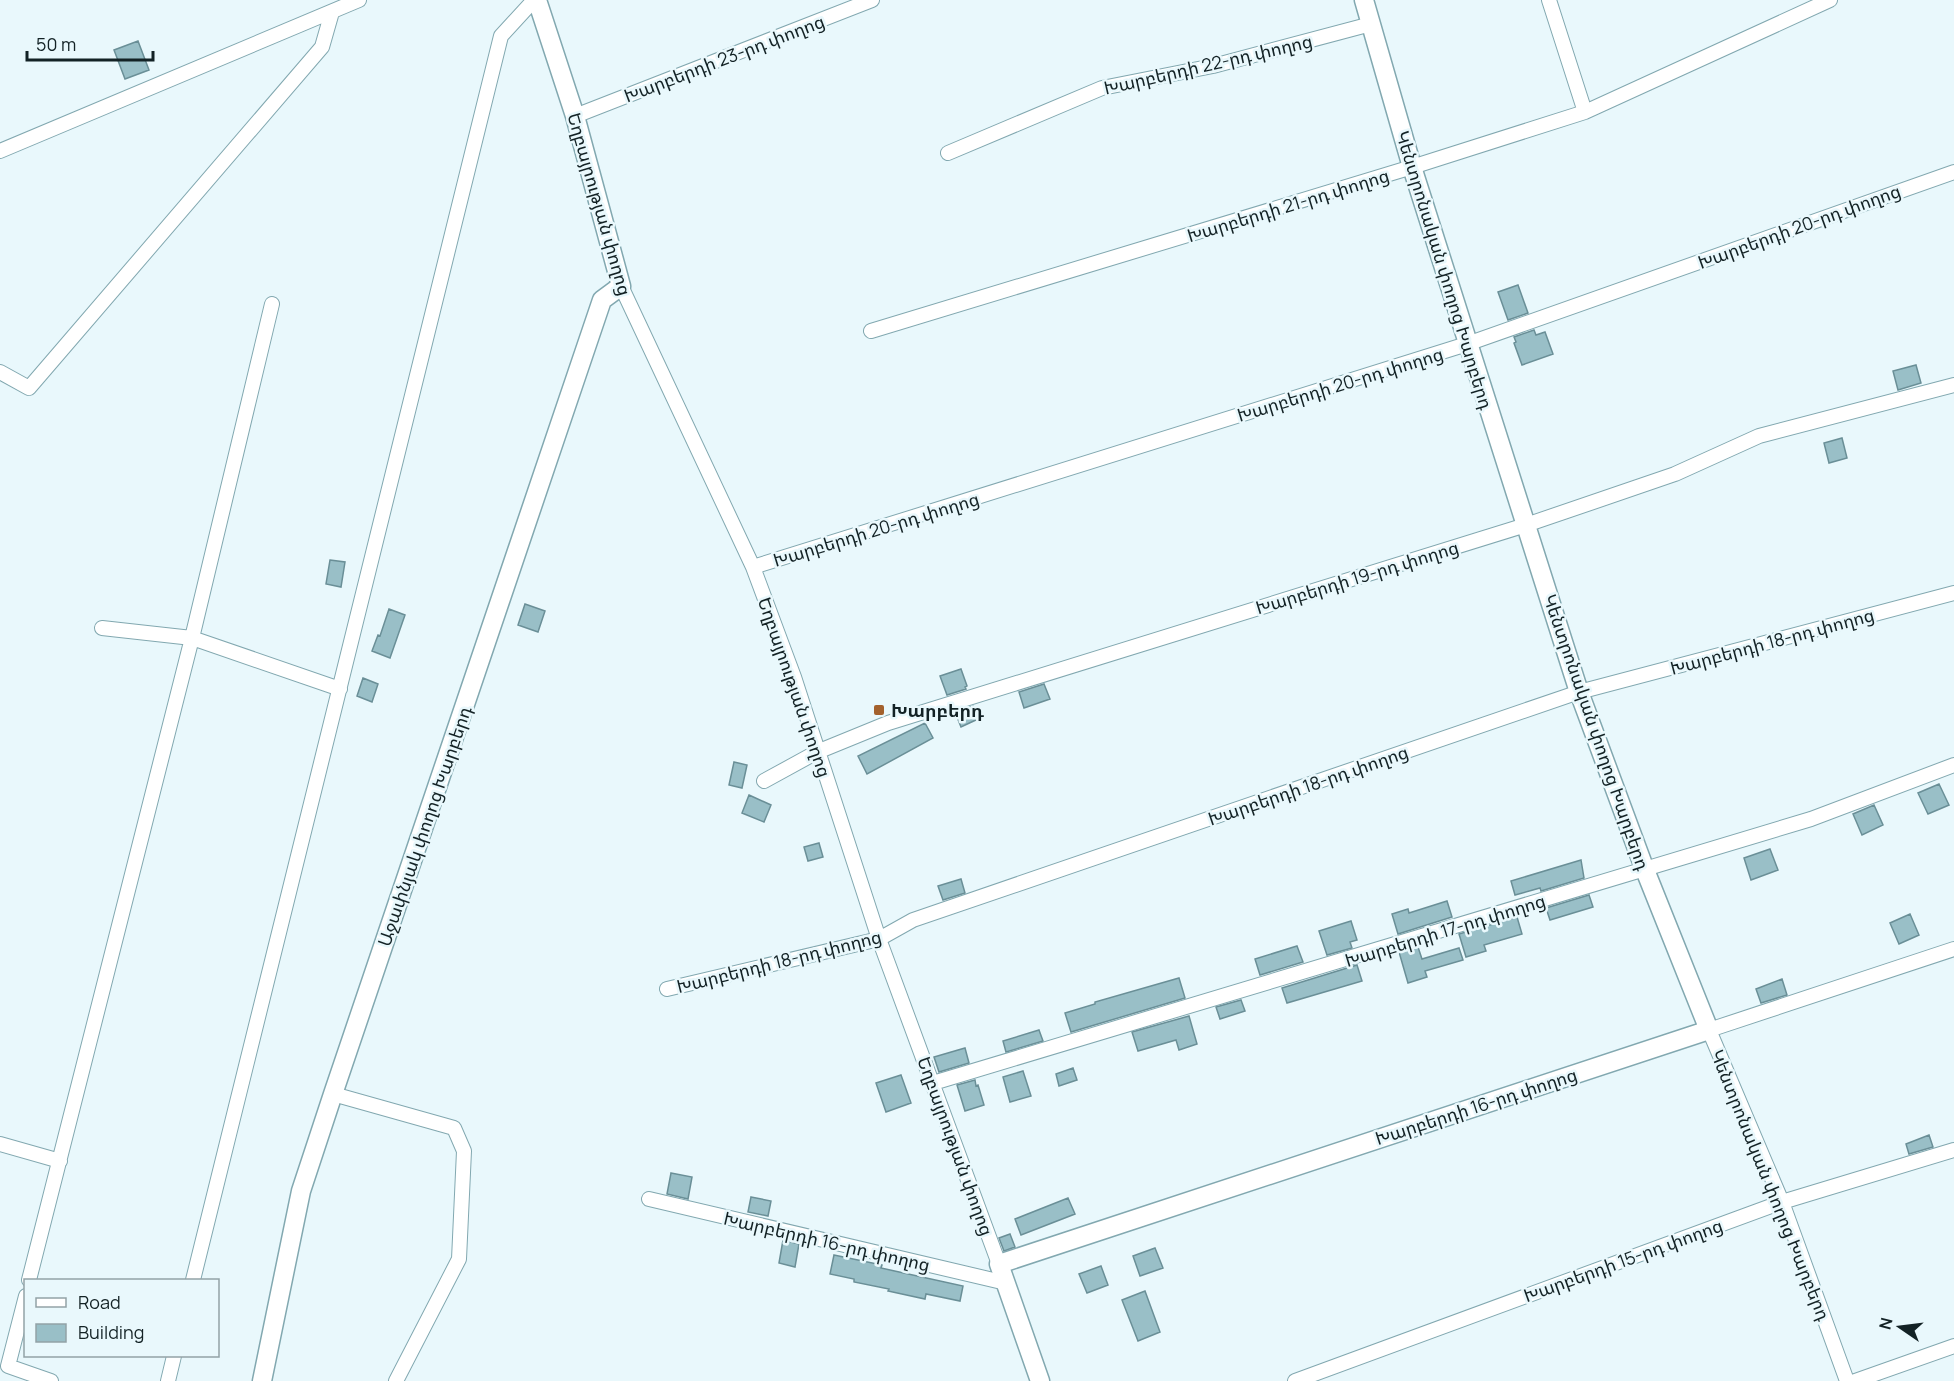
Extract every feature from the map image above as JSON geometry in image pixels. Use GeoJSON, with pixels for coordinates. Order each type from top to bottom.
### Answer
{"type":"FeatureCollection","features":[{"type":"Feature","properties":{"kind":"street"},"geometry":{"type":"LineString","coordinates":[[0,150],[359,0]]}},
{"type":"Feature","properties":{"kind":"street"},"geometry":{"type":"LineString","coordinates":[[193,1279],[501,36],[535,0]]}},
{"type":"Feature","properties":{"kind":"street","name":"Եղբայրության փողոց"},"geometry":{"type":"LineString","coordinates":[[535,0],[575,116],[621,286],[753,567],[794,677],[879,939],[1040,1381]]}},
{"type":"Feature","properties":{"kind":"street","name":"Խարբերդի 23-րդ փողոց"},"geometry":{"type":"LineString","coordinates":[[575,116],[872,0]]}},
{"type":"Feature","properties":{"kind":"street","name":"Կենտրոնական փողոց Խարբերդ"},"geometry":{"type":"LineString","coordinates":[[1364,0],[1412,167],[1579,692],[1645,870],[1709,1030],[1782,1202],[1847,1381]]}},
{"type":"Feature","properties":{"kind":"street"},"geometry":{"type":"LineString","coordinates":[[1549,0],[1585,112]]}},
{"type":"Feature","properties":{"kind":"street","name":"Խարբերդի 21-րդ փողոց"},"geometry":{"type":"LineString","coordinates":[[871,331],[1412,167],[1585,112],[1830,0]]}},
{"type":"Feature","properties":{"kind":"street"},"geometry":{"type":"LineString","coordinates":[[0,372],[29,388],[322,47],[332,12]]}},
{"type":"Feature","properties":{"kind":"street","name":"Խարբերդի 22-րդ փողոց"},"geometry":{"type":"LineString","coordinates":[[948,153],[1102,88],[1213,66],[1371,24]]}},
{"type":"Feature","properties":{"kind":"street","name":"Խարբերդի 20-րդ փողոց"},"geometry":{"type":"LineString","coordinates":[[753,567],[1467,344],[1954,172]]}},
{"type":"Feature","properties":{"kind":"street","name":"Աջափնյակ փողոց Խարբերդ"},"geometry":{"type":"LineString","coordinates":[[262,1381],[302,1191],[333,1094],[602,300],[621,286]]}},
{"type":"Feature","properties":{"kind":"street"},"geometry":{"type":"LineString","coordinates":[[30,1279],[192,638],[272,304]]}},
{"type":"Feature","properties":{"kind":"street","name":"Խարբերդի 19-րդ փողոց"},"geometry":{"type":"LineString","coordinates":[[764,781],[817,752],[888,723],[1526,525],[1675,474],[1759,436],[1954,385]]}},
{"type":"Feature","properties":{"kind":"street","name":"Խարբերդի 18-րդ փողոց"},"geometry":{"type":"LineString","coordinates":[[667,989],[879,939],[913,920],[1579,692],[1954,592]]}},
{"type":"Feature","properties":{"kind":"street"},"geometry":{"type":"LineString","coordinates":[[102,628],[192,638],[340,689]]}},
{"type":"Feature","properties":{"kind":"street","name":"Խարբերդի 17-րդ փողոց"},"geometry":{"type":"LineString","coordinates":[[933,1083],[1811,819],[1954,765]]}},
{"type":"Feature","properties":{"kind":"street","name":"Խարբերդի 16-րդ փողոց"},"geometry":{"type":"LineString","coordinates":[[999,1264],[1954,949]]}},
{"type":"Feature","properties":{"kind":"street"},"geometry":{"type":"LineString","coordinates":[[333,1094],[454,1128],[464,1151],[459,1259],[396,1381]]}},
{"type":"Feature","properties":{"kind":"street"},"geometry":{"type":"LineString","coordinates":[[0,1144],[60,1161]]}},
{"type":"Feature","properties":{"kind":"street","name":"Խարբերդի 15-րդ փողոց"},"geometry":{"type":"LineString","coordinates":[[1295,1381],[1782,1202],[1954,1150]]}},
{"type":"Feature","properties":{"kind":"street","name":"Խարբերդի 16-րդ փողոց"},"geometry":{"type":"LineString","coordinates":[[649,1199],[1005,1283]]}},
{"type":"Feature","properties":{"kind":"street"},"geometry":{"type":"LineString","coordinates":[[24,1304],[8,1366],[51,1381]]}},
{"type":"Feature","properties":{"kind":"street"},"geometry":{"type":"LineString","coordinates":[[1855,1381],[1954,1346]]}},
{"type":"Feature","properties":{"kind":"street"},"geometry":{"type":"LineString","coordinates":[[168,1381],[174,1357]]}},
{"type":"Feature","properties":{"kind":"building"},"geometry":{"type":"Polygon","coordinates":[[[138,41],[149,70],[125,79],[114,50],[138,41]]]}},
{"type":"Feature","properties":{"kind":"building"},"geometry":{"type":"Polygon","coordinates":[[[1518,285],[1528,313],[1508,320],[1498,292],[1518,285]]]}},
{"type":"Feature","properties":{"kind":"building"},"geometry":{"type":"Polygon","coordinates":[[[1534,330],[1536,335],[1545,332],[1553,354],[1522,365],[1514,337],[1534,330]]]}},
{"type":"Feature","properties":{"kind":"building"},"geometry":{"type":"Polygon","coordinates":[[[1916,365],[1921,383],[1898,390],[1893,371],[1916,365]]]}},
{"type":"Feature","properties":{"kind":"building"},"geometry":{"type":"Polygon","coordinates":[[[1842,438],[1847,458],[1829,463],[1824,443],[1842,438]]]}},
{"type":"Feature","properties":{"kind":"building"},"geometry":{"type":"Polygon","coordinates":[[[330,560],[345,562],[341,587],[326,584],[330,560]]]}},
{"type":"Feature","properties":{"kind":"building"},"geometry":{"type":"Polygon","coordinates":[[[525,604],[545,611],[538,632],[518,625],[525,604]]]}},
{"type":"Feature","properties":{"kind":"building"},"geometry":{"type":"Polygon","coordinates":[[[389,609],[405,615],[390,658],[372,651],[389,609]]]}},
{"type":"Feature","properties":{"kind":"building"},"geometry":{"type":"Polygon","coordinates":[[[961,669],[966,689],[947,695],[940,676],[961,669]]]}},
{"type":"Feature","properties":{"kind":"building"},"geometry":{"type":"Polygon","coordinates":[[[363,678],[378,684],[372,702],[357,696],[363,678]]]}},
{"type":"Feature","properties":{"kind":"building"},"geometry":{"type":"Polygon","coordinates":[[[1044,684],[1050,699],[1024,708],[1019,692],[1044,684]]]}},
{"type":"Feature","properties":{"kind":"building"},"geometry":{"type":"Polygon","coordinates":[[[973,706],[978,719],[961,727],[955,712],[973,706]]]}},
{"type":"Feature","properties":{"kind":"building"},"geometry":{"type":"Polygon","coordinates":[[[925,723],[933,738],[867,774],[858,756],[925,723]]]}},
{"type":"Feature","properties":{"kind":"building"},"geometry":{"type":"Polygon","coordinates":[[[734,762],[747,765],[742,788],[729,785],[734,762]]]}},
{"type":"Feature","properties":{"kind":"building"},"geometry":{"type":"Polygon","coordinates":[[[1939,784],[1949,805],[1928,814],[1918,793],[1939,784]]]}},
{"type":"Feature","properties":{"kind":"building"},"geometry":{"type":"Polygon","coordinates":[[[749,795],[771,805],[764,822],[742,813],[749,795]]]}},
{"type":"Feature","properties":{"kind":"building"},"geometry":{"type":"Polygon","coordinates":[[[1874,805],[1883,825],[1862,835],[1853,814],[1874,805]]]}},
{"type":"Feature","properties":{"kind":"building"},"geometry":{"type":"Polygon","coordinates":[[[819,843],[823,857],[808,861],[804,847],[819,843]]]}},
{"type":"Feature","properties":{"kind":"building"},"geometry":{"type":"Polygon","coordinates":[[[1770,849],[1778,870],[1751,880],[1744,858],[1770,849]]]}},
{"type":"Feature","properties":{"kind":"building"},"geometry":{"type":"Polygon","coordinates":[[[1581,860],[1584,878],[1541,891],[1540,888],[1515,895],[1511,881],[1581,860]]]}},
{"type":"Feature","properties":{"kind":"building"},"geometry":{"type":"Polygon","coordinates":[[[961,879],[965,893],[943,900],[938,886],[961,879]]]}},
{"type":"Feature","properties":{"kind":"building"},"geometry":{"type":"Polygon","coordinates":[[[1589,895],[1593,907],[1550,920],[1546,908],[1589,895]]]}},
{"type":"Feature","properties":{"kind":"building"},"geometry":{"type":"Polygon","coordinates":[[[1447,901],[1452,917],[1398,934],[1392,914],[1408,909],[1409,913],[1447,901]]]}},
{"type":"Feature","properties":{"kind":"building"},"geometry":{"type":"Polygon","coordinates":[[[1910,914],[1919,935],[1899,944],[1890,923],[1910,914]]]}},
{"type":"Feature","properties":{"kind":"building"},"geometry":{"type":"Polygon","coordinates":[[[1517,917],[1522,934],[1484,945],[1486,951],[1466,957],[1459,934],[1517,917]]]}},
{"type":"Feature","properties":{"kind":"building"},"geometry":{"type":"Polygon","coordinates":[[[1351,921],[1357,940],[1350,942],[1352,948],[1327,955],[1319,931],[1351,921]]]}},
{"type":"Feature","properties":{"kind":"building"},"geometry":{"type":"Polygon","coordinates":[[[1297,946],[1303,962],[1260,975],[1255,959],[1297,946]]]}},
{"type":"Feature","properties":{"kind":"building"},"geometry":{"type":"Polygon","coordinates":[[[1418,947],[1422,959],[1459,948],[1463,960],[1425,971],[1427,977],[1408,983],[1399,952],[1418,947]]]}},
{"type":"Feature","properties":{"kind":"building"},"geometry":{"type":"Polygon","coordinates":[[[1357,965],[1362,981],[1287,1003],[1282,988],[1357,965]]]}},
{"type":"Feature","properties":{"kind":"building"},"geometry":{"type":"Polygon","coordinates":[[[1179,978],[1185,998],[1071,1032],[1065,1013],[1179,978]]]}},
{"type":"Feature","properties":{"kind":"building"},"geometry":{"type":"Polygon","coordinates":[[[1782,979],[1787,995],[1761,1003],[1756,989],[1782,979]]]}},
{"type":"Feature","properties":{"kind":"building"},"geometry":{"type":"Polygon","coordinates":[[[1241,1000],[1245,1011],[1220,1019],[1216,1007],[1241,1000]]]}},
{"type":"Feature","properties":{"kind":"building"},"geometry":{"type":"Polygon","coordinates":[[[1189,1016],[1197,1044],[1179,1050],[1176,1040],[1138,1051],[1132,1032],[1189,1016]]]}},
{"type":"Feature","properties":{"kind":"building"},"geometry":{"type":"Polygon","coordinates":[[[1039,1030],[1043,1041],[1006,1052],[1003,1041],[1039,1030]]]}},
{"type":"Feature","properties":{"kind":"building"},"geometry":{"type":"Polygon","coordinates":[[[965,1048],[969,1063],[939,1072],[934,1057],[965,1048]]]}},
{"type":"Feature","properties":{"kind":"building"},"geometry":{"type":"Polygon","coordinates":[[[1073,1068],[1077,1080],[1059,1086],[1056,1074],[1073,1068]]]}},
{"type":"Feature","properties":{"kind":"building"},"geometry":{"type":"Polygon","coordinates":[[[1023,1071],[1031,1096],[1010,1102],[1003,1077],[1023,1071]]]}},
{"type":"Feature","properties":{"kind":"building"},"geometry":{"type":"Polygon","coordinates":[[[901,1075],[911,1103],[886,1112],[876,1083],[901,1075]]]}},
{"type":"Feature","properties":{"kind":"building"},"geometry":{"type":"Polygon","coordinates":[[[975,1080],[984,1105],[965,1111],[957,1085],[975,1080]]]}},
{"type":"Feature","properties":{"kind":"building"},"geometry":{"type":"Polygon","coordinates":[[[1929,1135],[1933,1147],[1909,1154],[1906,1144],[1929,1135]]]}},
{"type":"Feature","properties":{"kind":"building"},"geometry":{"type":"Polygon","coordinates":[[[671,1173],[692,1177],[688,1199],[667,1194],[671,1173]]]}},
{"type":"Feature","properties":{"kind":"building"},"geometry":{"type":"Polygon","coordinates":[[[751,1197],[771,1201],[768,1216],[748,1212],[751,1197]]]}},
{"type":"Feature","properties":{"kind":"building"},"geometry":{"type":"Polygon","coordinates":[[[1068,1198],[1075,1214],[1021,1235],[1015,1219],[1068,1198]]]}},
{"type":"Feature","properties":{"kind":"building"},"geometry":{"type":"Polygon","coordinates":[[[1010,1234],[1015,1247],[1004,1251],[999,1238],[1010,1234]]]}},
{"type":"Feature","properties":{"kind":"building"},"geometry":{"type":"Polygon","coordinates":[[[783,1240],[799,1244],[795,1267],[779,1263],[783,1240]]]}},
{"type":"Feature","properties":{"kind":"building"},"geometry":{"type":"Polygon","coordinates":[[[1155,1248],[1163,1268],[1140,1276],[1133,1256],[1155,1248]]]}},
{"type":"Feature","properties":{"kind":"building"},"geometry":{"type":"Polygon","coordinates":[[[834,1255],[963,1286],[960,1301],[926,1294],[925,1299],[830,1274],[834,1255]]]}},
{"type":"Feature","properties":{"kind":"building"},"geometry":{"type":"Polygon","coordinates":[[[1101,1266],[1108,1285],[1087,1293],[1079,1274],[1101,1266]]]}},
{"type":"Feature","properties":{"kind":"building"},"geometry":{"type":"Polygon","coordinates":[[[1145,1291],[1160,1332],[1138,1341],[1122,1300],[1145,1291]]]}},
{"type":"Feature","properties":{"kind":"place","name":"Խարբերդ"},"geometry":{"type":"Point","coordinates":[879,710]}}]}
